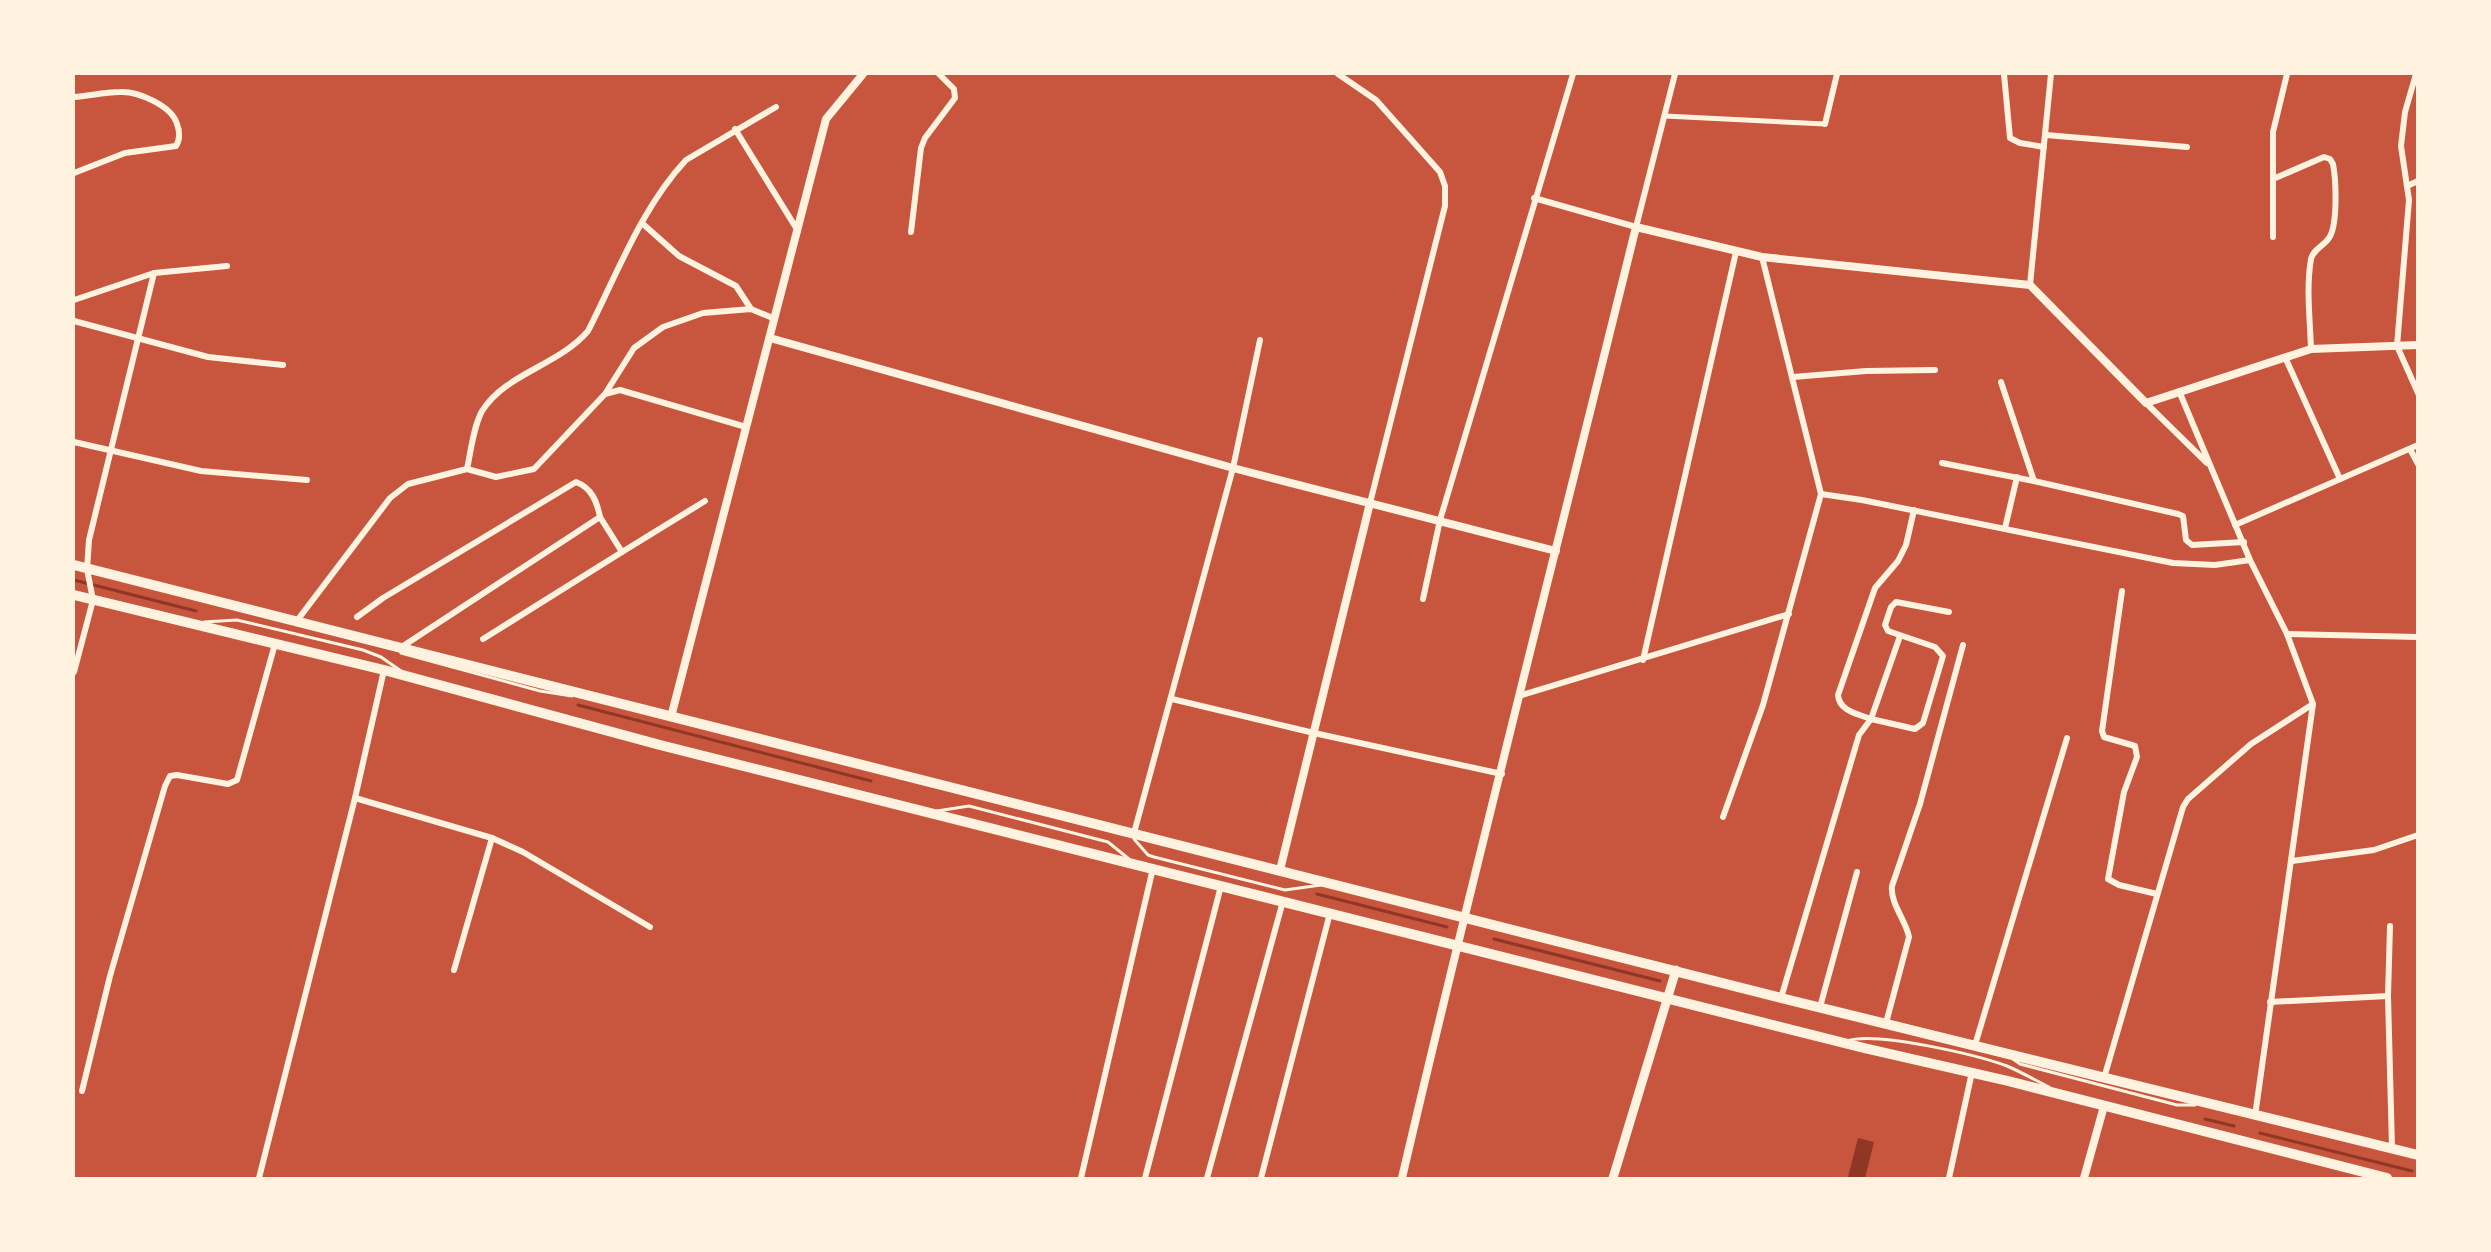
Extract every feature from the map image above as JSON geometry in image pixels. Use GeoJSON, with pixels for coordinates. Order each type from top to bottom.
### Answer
{"type":"FeatureCollection","features":[{"type":"Feature","properties":{"kind":"highway"},"geometry":{"type":"LineString","coordinates":[[74,565],[87,573],[374,641],[1781,998],[2418,1155]]}},
{"type":"Feature","properties":{"kind":"highway"},"geometry":{"type":"LineString","coordinates":[[74,595],[92,596],[190,623],[384,670],[660,745],[1841,1043],[1972,1072],[2387,1179]]}},
{"type":"Feature","properties":{"kind":"main road"},"geometry":{"type":"LineString","coordinates":[[1613,1179],[1676,970]]}},
{"type":"Feature","properties":{"kind":"street"},"geometry":{"type":"LineString","coordinates":[[670,717],[776,319],[826,119],[863,74]]}},
{"type":"Feature","properties":{"kind":"street"},"geometry":{"type":"LineString","coordinates":[[911,232],[921,148],[925,138],[955,98],[954,89],[939,74]]}},
{"type":"Feature","properties":{"kind":"street"},"geometry":{"type":"LineString","coordinates":[[1280,870],[1445,206],[1444,186],[1440,172],[1376,100],[1338,74]]}},
{"type":"Feature","properties":{"kind":"street"},"geometry":{"type":"LineString","coordinates":[[1423,599],[1440,520],[1534,198],[1573,74]]}},
{"type":"Feature","properties":{"kind":"street"},"geometry":{"type":"LineString","coordinates":[[1402,1179],[1456,945],[1502,774],[1519,696],[1675,74]]}},
{"type":"Feature","properties":{"kind":"street"},"geometry":{"type":"LineString","coordinates":[[1665,116],[1825,124],[1838,74]]}},
{"type":"Feature","properties":{"kind":"street"},"geometry":{"type":"LineString","coordinates":[[2004,74],[2010,138],[2020,143],[2044,147]]}},
{"type":"Feature","properties":{"kind":"street"},"geometry":{"type":"LineString","coordinates":[[2030,285],[2051,74]]}},
{"type":"Feature","properties":{"kind":"street"},"geometry":{"type":"LineString","coordinates":[[2273,237],[2273,132],[2287,74]]}},
{"type":"Feature","properties":{"kind":"street"},"geometry":{"type":"LineString","coordinates":[[2416,74],[2405,112],[2401,146],[2407,186],[2408,218],[2397,346],[2418,393]]}},
{"type":"Feature","properties":{"kind":"street"},"geometry":{"type":"LineString","coordinates":[[74,98],[121,92],[163,106],[174,115],[179,128],[178,144],[126,153],[74,173]]}},
{"type":"Feature","properties":{"kind":"street"},"geometry":{"type":"LineString","coordinates":[[467,469],[478,420],[483,410],[508,385],[576,345],[588,331],[643,224],[675,171],[686,160],[735,129],[776,107]]}},
{"type":"Feature","properties":{"kind":"street"},"geometry":{"type":"LineString","coordinates":[[735,129],[798,231]]}},
{"type":"Feature","properties":{"kind":"street"},"geometry":{"type":"LineString","coordinates":[[2046,135],[2187,147]]}},
{"type":"Feature","properties":{"kind":"street"},"geometry":{"type":"LineString","coordinates":[[2273,179],[2324,157],[2330,159],[2333,164],[2335,201],[2332,231],[2330,237],[2316,249],[2311,261],[2309,296],[2311,349]]}},
{"type":"Feature","properties":{"kind":"street"},"geometry":{"type":"LineString","coordinates":[[2407,186],[2418,181]]}},
{"type":"Feature","properties":{"kind":"street"},"geometry":{"type":"LineString","coordinates":[[1534,198],[1736,252],[2030,285],[2210,466]]}},
{"type":"Feature","properties":{"kind":"street"},"geometry":{"type":"LineString","coordinates":[[643,224],[679,256],[736,286],[751,309]]}},
{"type":"Feature","properties":{"kind":"street"},"geometry":{"type":"LineString","coordinates":[[1643,660],[1736,252]]}},
{"type":"Feature","properties":{"kind":"street"},"geometry":{"type":"LineString","coordinates":[[1723,818],[1762,705],[1821,494],[1762,256]]}},
{"type":"Feature","properties":{"kind":"street"},"geometry":{"type":"LineString","coordinates":[[74,300],[154,273],[227,266]]}},
{"type":"Feature","properties":{"kind":"street"},"geometry":{"type":"LineString","coordinates":[[74,672],[92,596],[87,573],[89,540],[154,273]]}},
{"type":"Feature","properties":{"kind":"street"},"geometry":{"type":"LineString","coordinates":[[296,622],[398,491],[408,484],[467,469],[496,477],[534,469],[605,394],[634,348],[663,327],[692,315],[751,309],[776,319]]}},
{"type":"Feature","properties":{"kind":"street"},"geometry":{"type":"LineString","coordinates":[[74,321],[208,357],[283,365]]}},
{"type":"Feature","properties":{"kind":"street"},"geometry":{"type":"LineString","coordinates":[[770,338],[1233,468],[1556,551]]}},
{"type":"Feature","properties":{"kind":"street"},"geometry":{"type":"LineString","coordinates":[[1134,833],[1233,468],[1260,340]]}},
{"type":"Feature","properties":{"kind":"street"},"geometry":{"type":"LineString","coordinates":[[2146,403],[2311,349],[2418,345]]}},
{"type":"Feature","properties":{"kind":"street"},"geometry":{"type":"LineString","coordinates":[[2285,357],[2340,478]]}},
{"type":"Feature","properties":{"kind":"street"},"geometry":{"type":"LineString","coordinates":[[1793,377],[1866,371],[1935,370]]}},
{"type":"Feature","properties":{"kind":"street"},"geometry":{"type":"LineString","coordinates":[[2001,382],[2034,481]]}},
{"type":"Feature","properties":{"kind":"street"},"geometry":{"type":"LineString","coordinates":[[605,394],[626,390],[746,427]]}},
{"type":"Feature","properties":{"kind":"street"},"geometry":{"type":"LineString","coordinates":[[2179,391],[2250,560],[2287,634],[2313,704],[2254,1116]]}},
{"type":"Feature","properties":{"kind":"street"},"geometry":{"type":"LineString","coordinates":[[74,442],[201,471],[307,480]]}},
{"type":"Feature","properties":{"kind":"street"},"geometry":{"type":"LineString","coordinates":[[2235,525],[2418,445]]}},
{"type":"Feature","properties":{"kind":"street"},"geometry":{"type":"LineString","coordinates":[[2410,449],[2418,464]]}},
{"type":"Feature","properties":{"kind":"street"},"geometry":{"type":"LineString","coordinates":[[1942,464],[2017,477],[2181,515],[2184,518],[2186,540],[2192,545],[2244,542]]}},
{"type":"Feature","properties":{"kind":"street"},"geometry":{"type":"LineString","coordinates":[[2005,528],[2017,477]]}},
{"type":"Feature","properties":{"kind":"street"},"geometry":{"type":"LineString","coordinates":[[357,617],[383,598],[576,482],[586,486],[597,503],[600,517],[622,552]]}},
{"type":"Feature","properties":{"kind":"street"},"geometry":{"type":"LineString","coordinates":[[1821,494],[1914,510],[2173,563],[2215,565],[2250,560]]}},
{"type":"Feature","properties":{"kind":"street"},"geometry":{"type":"LineString","coordinates":[[483,639],[705,501]]}},
{"type":"Feature","properties":{"kind":"street"},"geometry":{"type":"LineString","coordinates":[[1914,510],[1906,544],[1898,561],[1875,588],[1838,695],[1839,702],[1845,709],[1871,719],[1915,729],[1923,723],[1943,656],[1935,647],[1885,629],[1891,608],[1896,602],[1949,612]]}},
{"type":"Feature","properties":{"kind":"street"},"geometry":{"type":"LineString","coordinates":[[400,648],[600,517]]}},
{"type":"Feature","properties":{"kind":"street"},"geometry":{"type":"LineString","coordinates":[[2122,591],[2102,731],[2104,737],[2135,746],[2136,757],[2124,792],[2108,879],[2119,885],[2157,894]]}},
{"type":"Feature","properties":{"kind":"street"},"geometry":{"type":"LineString","coordinates":[[1519,696],[1789,614]]}},
{"type":"Feature","properties":{"kind":"street"},"geometry":{"type":"LineString","coordinates":[[2287,634],[2418,637]]}},
{"type":"Feature","properties":{"kind":"street"},"geometry":{"type":"LineString","coordinates":[[1781,998],[1859,735],[1871,719],[1900,636]]}},
{"type":"Feature","properties":{"kind":"street"},"geometry":{"type":"LineString","coordinates":[[81,1091],[110,976],[165,786],[170,776],[177,775],[228,784],[237,780],[275,644]]}},
{"type":"Feature","properties":{"kind":"street"},"geometry":{"type":"LineString","coordinates":[[1886,1023],[1909,938],[1907,925],[1892,896],[1892,886],[1920,804],[1963,645]]}},
{"type":"Feature","properties":{"kind":"street"},"geometry":{"type":"LineString","coordinates":[[259,1179],[355,798],[384,670]]}},
{"type":"Feature","properties":{"kind":"street"},"geometry":{"type":"LineString","coordinates":[[1172,699],[1314,734],[1502,774]]}},
{"type":"Feature","properties":{"kind":"street"},"geometry":{"type":"LineString","coordinates":[[2104,1078],[2183,807],[2188,799],[2251,744],[2313,704]]}},
{"type":"Feature","properties":{"kind":"street"},"geometry":{"type":"LineString","coordinates":[[1975,1046],[2067,738]]}},
{"type":"Feature","properties":{"kind":"street"},"geometry":{"type":"LineString","coordinates":[[355,798],[492,838],[523,852],[650,927]]}},
{"type":"Feature","properties":{"kind":"street"},"geometry":{"type":"LineString","coordinates":[[2292,861],[2374,850],[2418,834]]}},
{"type":"Feature","properties":{"kind":"street"},"geometry":{"type":"LineString","coordinates":[[454,970],[492,838]]}},
{"type":"Feature","properties":{"kind":"street"},"geometry":{"type":"LineString","coordinates":[[1082,1179],[1153,868]]}},
{"type":"Feature","properties":{"kind":"street"},"geometry":{"type":"LineString","coordinates":[[1820,1007],[1857,872]]}},
{"type":"Feature","properties":{"kind":"street"},"geometry":{"type":"LineString","coordinates":[[1145,1179],[1221,886]]}},
{"type":"Feature","properties":{"kind":"street"},"geometry":{"type":"LineString","coordinates":[[1207,1179],[1283,901]]}},
{"type":"Feature","properties":{"kind":"street"},"geometry":{"type":"LineString","coordinates":[[1260,1179],[1330,913]]}},
{"type":"Feature","properties":{"kind":"street"},"geometry":{"type":"LineString","coordinates":[[2390,926],[2388,996],[2392,1148]]}},
{"type":"Feature","properties":{"kind":"street"},"geometry":{"type":"LineString","coordinates":[[2270,1002],[2388,996]]}},
{"type":"Feature","properties":{"kind":"street"},"geometry":{"type":"LineString","coordinates":[[1949,1179],[1972,1072]]}},
{"type":"Feature","properties":{"kind":"street"},"geometry":{"type":"LineString","coordinates":[[2084,1179],[2104,1106]]}},
{"type":"Feature","properties":{"kind":"lane"},"geometry":{"type":"LineString","coordinates":[[190,623],[237,620],[363,650],[381,657],[410,677]]}},
{"type":"Feature","properties":{"kind":"lane"},"geometry":{"type":"LineString","coordinates":[[374,641],[416,659],[540,691],[612,702]]}},
{"type":"Feature","properties":{"kind":"lane"},"geometry":{"type":"LineString","coordinates":[[932,812],[969,806],[1108,842],[1136,865]]}},
{"type":"Feature","properties":{"kind":"lane"},"geometry":{"type":"LineString","coordinates":[[1134,833],[1134,839],[1148,855],[1165,860],[1285,890],[1329,884]]}},
{"type":"Feature","properties":{"kind":"lane"},"geometry":{"type":"LineString","coordinates":[[1841,1043],[1854,1038],[1881,1040],[1947,1051],[2010,1068],[2066,1096]]}},
{"type":"Feature","properties":{"kind":"lane"},"geometry":{"type":"LineString","coordinates":[[1975,1046],[2020,1064],[2177,1105],[2208,1104]]}},
{"type":"Feature","properties":{"kind":"shaded area"},"geometry":{"type":"Polygon","coordinates":[[[1858,1138],[1874,1142],[1865,1178],[1848,1177],[1858,1138]]]}},
{"type":"Feature","properties":{"kind":"waterway"},"geometry":{"type":"LineString","coordinates":[[74,580],[196,611]]}},
{"type":"Feature","properties":{"kind":"waterway"},"geometry":{"type":"LineString","coordinates":[[578,705],[871,781]]}},
{"type":"Feature","properties":{"kind":"waterway"},"geometry":{"type":"LineString","coordinates":[[1317,894],[1447,927]]}},
{"type":"Feature","properties":{"kind":"waterway"},"geometry":{"type":"LineString","coordinates":[[1494,939],[1660,981]]}},
{"type":"Feature","properties":{"kind":"waterway"},"geometry":{"type":"LineString","coordinates":[[2205,1119],[2234,1126]]}},
{"type":"Feature","properties":{"kind":"waterway"},"geometry":{"type":"LineString","coordinates":[[2260,1133],[2412,1171]]}}]}
